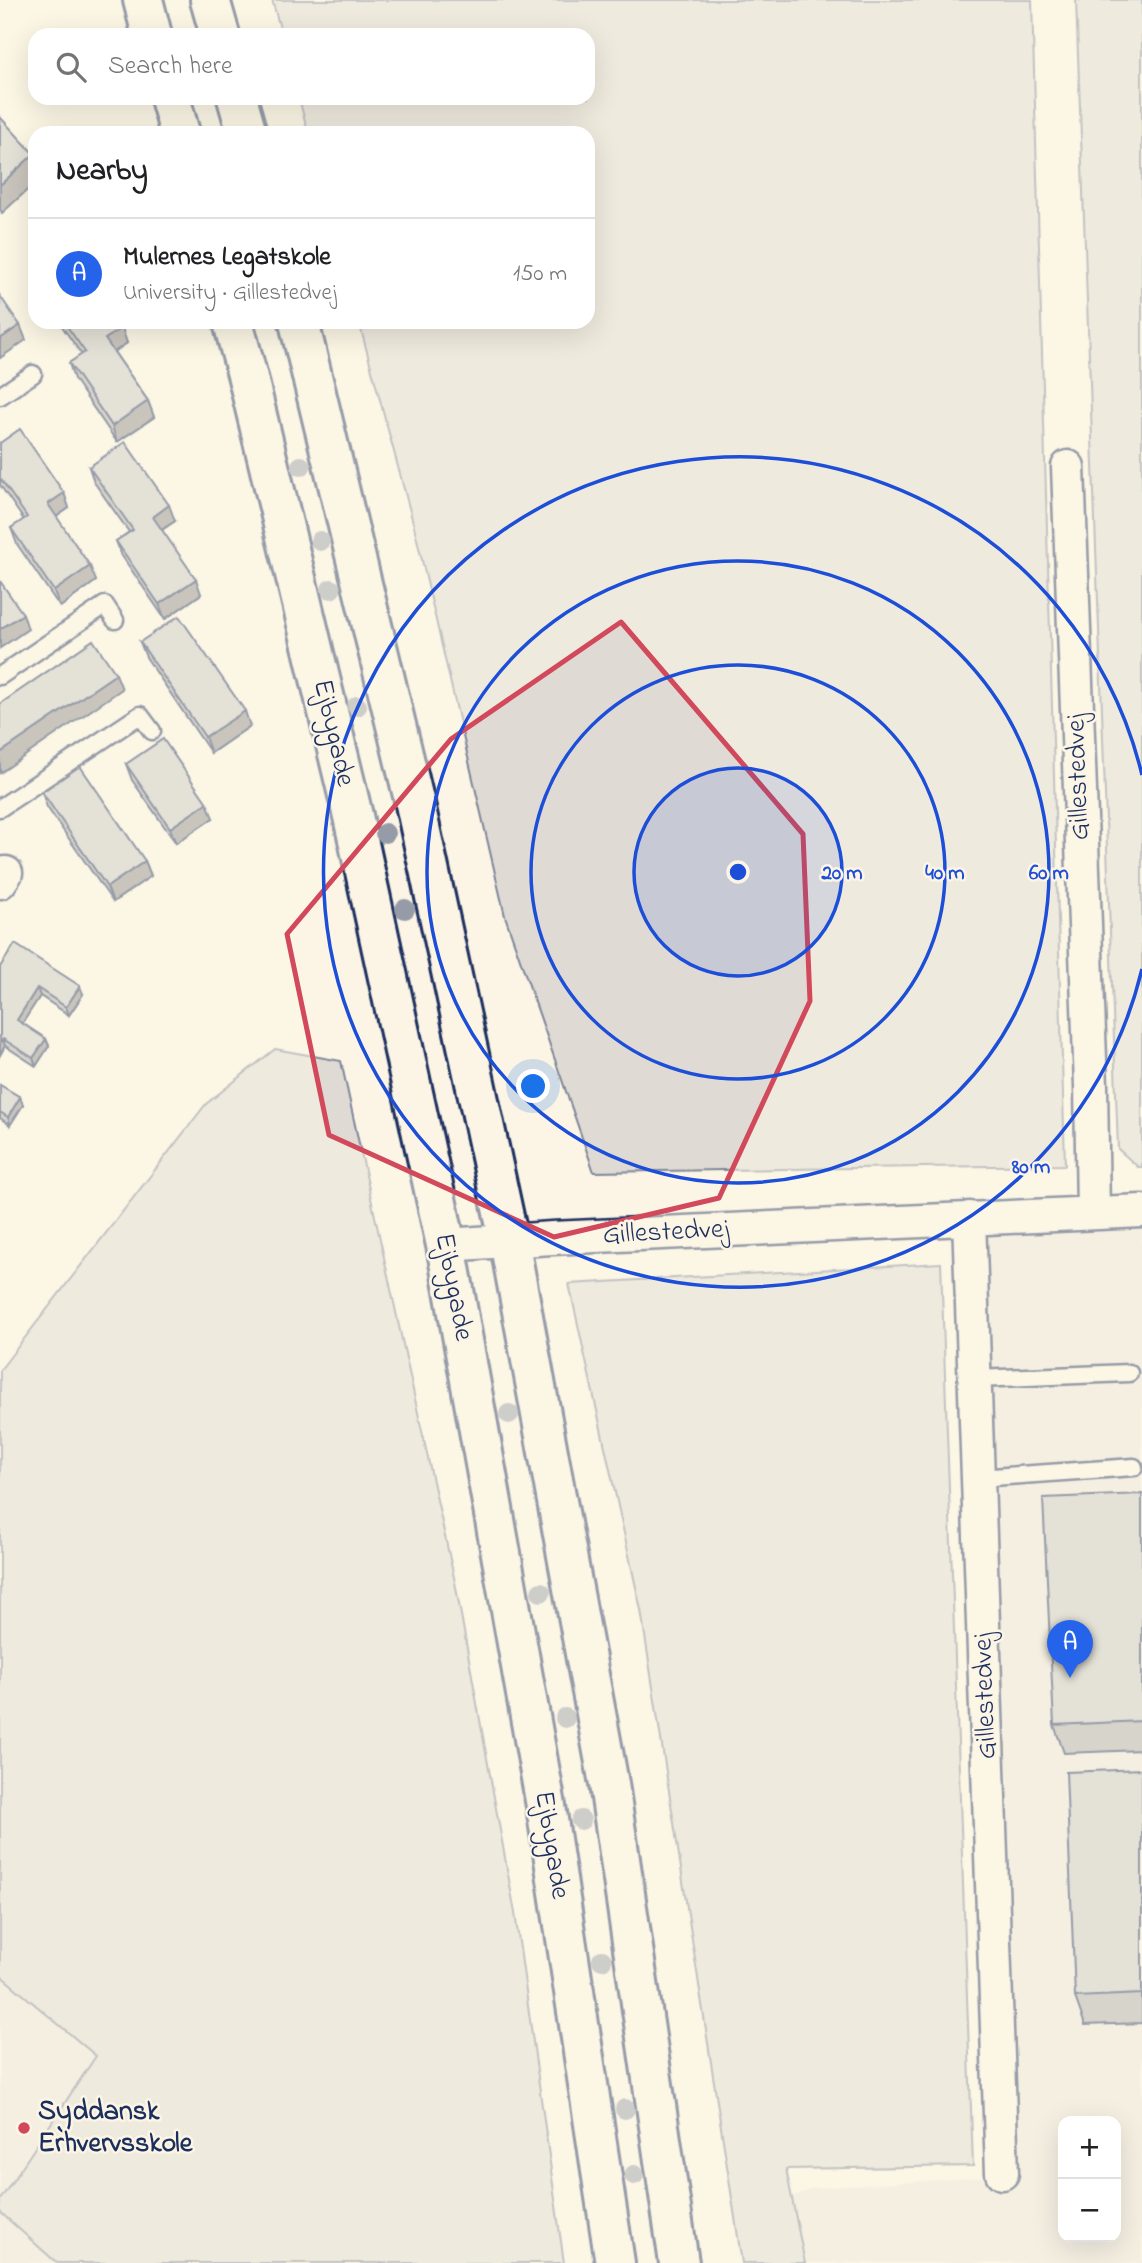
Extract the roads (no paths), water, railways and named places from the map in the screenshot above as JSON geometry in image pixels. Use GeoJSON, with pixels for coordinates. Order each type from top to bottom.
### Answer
{"type":"FeatureCollection","features":[{"type":"Feature","properties":{"kind":"main road"},"geometry":{"type":"LineString","coordinates":[[143,0],[150,28]]}},
{"type":"Feature","properties":{"kind":"main road"},"geometry":{"type":"LineString","coordinates":[[210,0],[218,28]]}},
{"type":"Feature","properties":{"kind":"main road"},"geometry":{"type":"LineString","coordinates":[[172,105],[178,126]]}},
{"type":"Feature","properties":{"kind":"main road"},"geometry":{"type":"LineString","coordinates":[[239,105],[245,126]]}},
{"type":"Feature","properties":{"kind":"main road","name":"Ejbygade"},"geometry":{"type":"LineString","coordinates":[[235,329],[352,816],[446,1245],[546,1806],[615,2263]]}},
{"type":"Feature","properties":{"kind":"main road"},"geometry":{"type":"LineString","coordinates":[[301,329],[415,804],[509,1240],[609,1784],[679,2263]]}},
{"type":"Feature","properties":{"kind":"street","name":"Gillestedvej"},"geometry":{"type":"LineString","coordinates":[[1068,467],[1091,1086],[1093,1213]]}},
{"type":"Feature","properties":{"kind":"street","name":"Gillestedvej"},"geometry":{"type":"LineString","coordinates":[[446,1245],[1142,1211]]}},
{"type":"Feature","properties":{"kind":"street","name":"Gillestedvej"},"geometry":{"type":"LineString","coordinates":[[969,1218],[1002,2173]]}},
{"type":"Feature","properties":{"kind":"lane"},"geometry":{"type":"LineString","coordinates":[[0,396],[33,374]]}},
{"type":"Feature","properties":{"kind":"lane"},"geometry":{"type":"LineString","coordinates":[[0,676],[105,605],[116,620]]}},
{"type":"Feature","properties":{"kind":"lane"},"geometry":{"type":"LineString","coordinates":[[0,808],[140,715],[152,731]]}},
{"type":"Feature","properties":{"kind":"lane"},"geometry":{"type":"LineString","coordinates":[[975,1379],[1129,1373]]}},
{"type":"Feature","properties":{"kind":"lane"},"geometry":{"type":"LineString","coordinates":[[978,1478],[1134,1467]]}},
{"type":"Feature","properties":{"kind":"place","name":"Mulernes Legatskole"},"geometry":{"type":"Point","coordinates":[1070,1678]}},
{"type":"Feature","properties":{"kind":"place","name":"Syddansk Erhvervsskole"},"geometry":{"type":"Point","coordinates":[24,2128]}}]}
